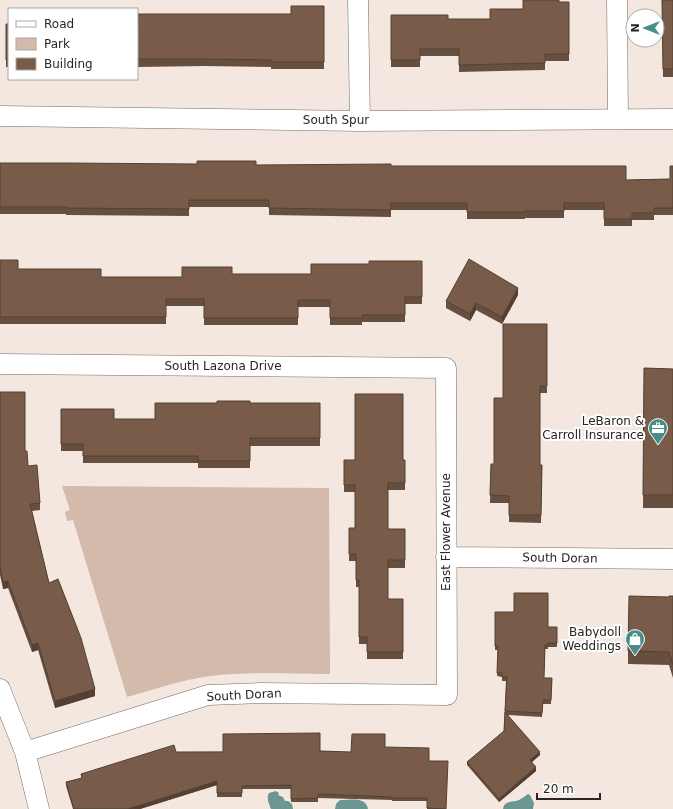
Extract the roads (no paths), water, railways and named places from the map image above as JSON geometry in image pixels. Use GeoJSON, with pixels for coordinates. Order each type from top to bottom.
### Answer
{"type":"FeatureCollection","features":[{"type":"Feature","properties":{"kind":"street"},"geometry":{"type":"LineString","coordinates":[[358,0],[360,121]]}},
{"type":"Feature","properties":{"kind":"street"},"geometry":{"type":"LineString","coordinates":[[617,0],[618,119]]}},
{"type":"Feature","properties":{"kind":"street","name":"South Spur"},"geometry":{"type":"LineString","coordinates":[[0,116],[360,121],[673,119]]}},
{"type":"Feature","properties":{"kind":"street","name":"South Lazona Drive"},"geometry":{"type":"LineString","coordinates":[[0,364],[446,368]]}},
{"type":"Feature","properties":{"kind":"street","name":"East Flower Avenue"},"geometry":{"type":"LineString","coordinates":[[446,368],[447,695]]}},
{"type":"Feature","properties":{"kind":"street","name":"South Doran"},"geometry":{"type":"LineString","coordinates":[[446,557],[673,559]]}},
{"type":"Feature","properties":{"kind":"street"},"geometry":{"type":"LineString","coordinates":[[0,688],[25,752],[40,809]]}},
{"type":"Feature","properties":{"kind":"street","name":"South Doran"},"geometry":{"type":"LineString","coordinates":[[25,752],[208,695],[261,693],[447,695]]}},
{"type":"Feature","properties":{"kind":"water"},"geometry":{"type":"Polygon","coordinates":[[[276,791],[285,801],[292,804],[293,809],[271,809],[268,801],[268,795],[269,793],[276,791]]]}},
{"type":"Feature","properties":{"kind":"water"},"geometry":{"type":"Polygon","coordinates":[[[528,794],[534,803],[533,809],[503,809],[509,802],[519,800],[528,794]]]}},
{"type":"Feature","properties":{"kind":"water"},"geometry":{"type":"Polygon","coordinates":[[[340,800],[361,800],[367,805],[368,809],[335,809],[336,804],[340,800]]]}},
{"type":"Feature","properties":{"kind":"place","name":"LeBaron & Carroll Insurance"},"geometry":{"type":"Point","coordinates":[658,445]}},
{"type":"Feature","properties":{"kind":"place","name":"Babydoll Weddings"},"geometry":{"type":"Point","coordinates":[635,656]}}]}
